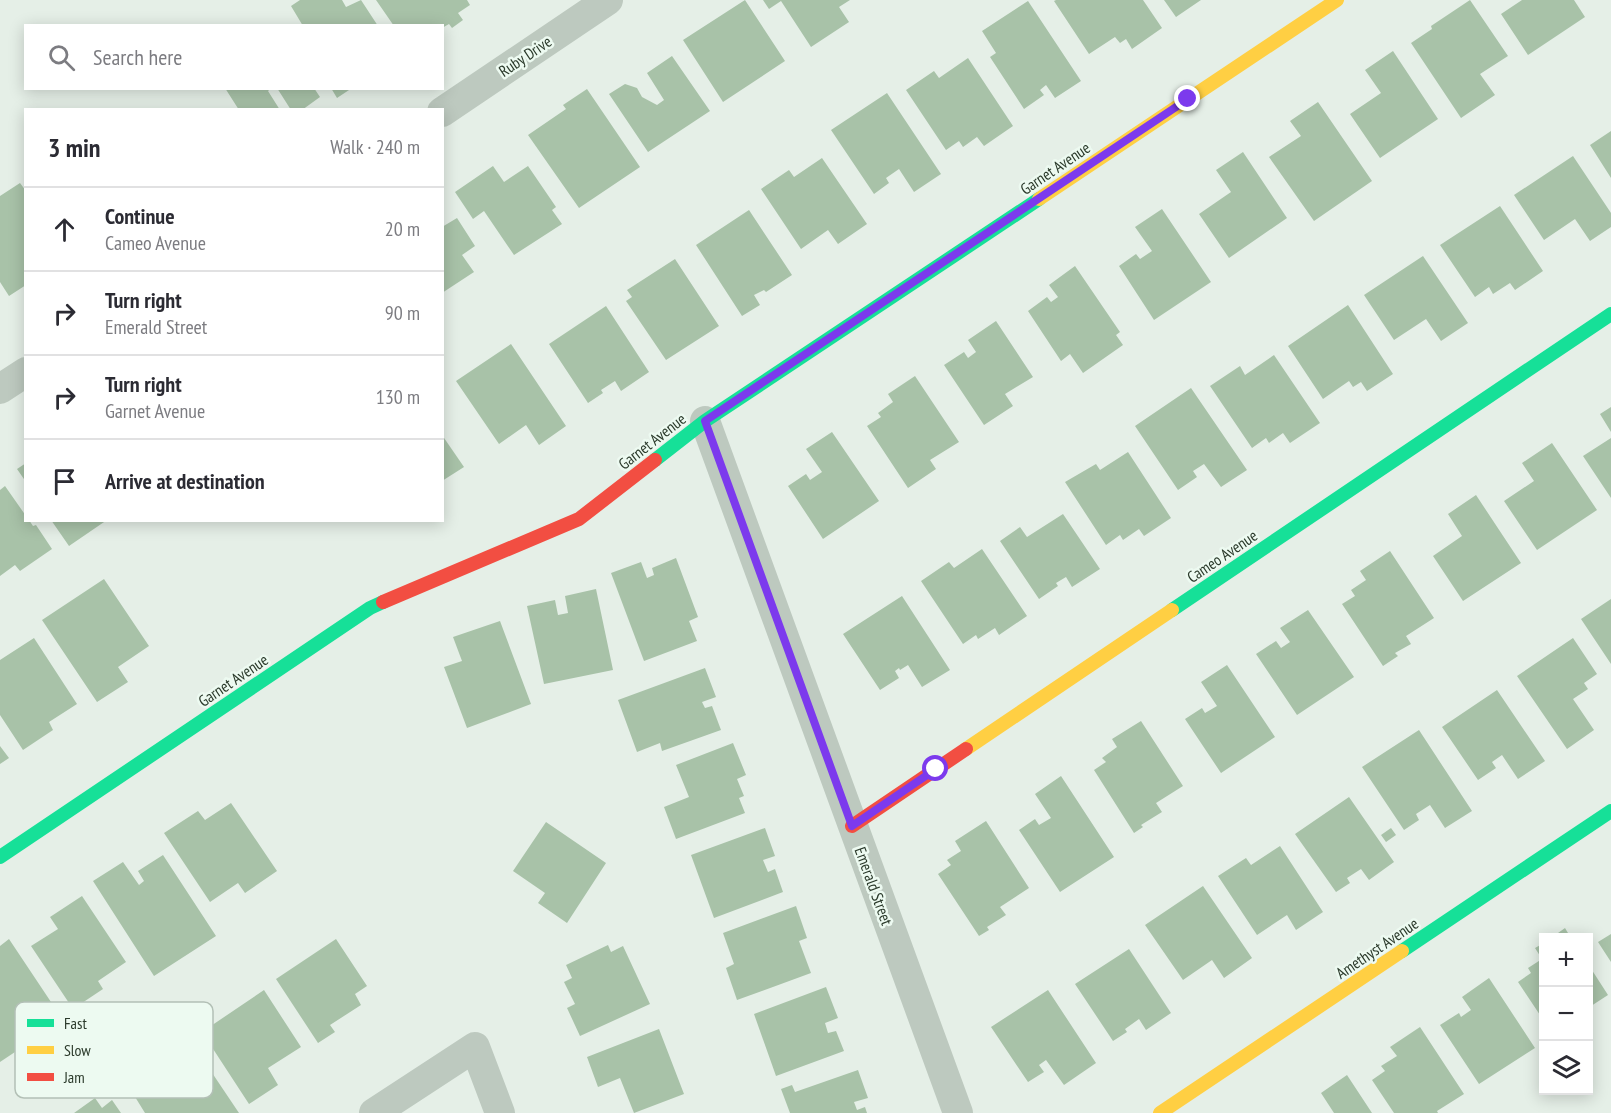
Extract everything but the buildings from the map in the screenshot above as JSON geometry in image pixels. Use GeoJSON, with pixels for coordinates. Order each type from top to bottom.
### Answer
{"type":"FeatureCollection","features":[{"type":"Feature","properties":{"kind":"street","name":"Ruby Drive"},"geometry":{"type":"LineString","coordinates":[[444,111],[608,0]]}},
{"type":"Feature","properties":{"kind":"street","name":"Garnet Avenue"},"geometry":{"type":"LineString","coordinates":[[0,857],[370,608],[579,519],[705,421],[1337,0]]}},
{"type":"Feature","properties":{"kind":"street","name":"Cameo Avenue"},"geometry":{"type":"LineString","coordinates":[[852,826],[1611,314]]}},
{"type":"Feature","properties":{"kind":"street"},"geometry":{"type":"LineString","coordinates":[[0,389],[24,373]]}},
{"type":"Feature","properties":{"kind":"street","name":"Emerald Street"},"geometry":{"type":"LineString","coordinates":[[705,421],[958,1113]]}},
{"type":"Feature","properties":{"kind":"street","name":"Amethyst Avenue"},"geometry":{"type":"LineString","coordinates":[[1160,1113],[1611,811]]}},
{"type":"Feature","properties":{"kind":"street"},"geometry":{"type":"LineString","coordinates":[[374,1113],[475,1047],[500,1113]]}},
{"type":"Feature","properties":{"kind":"traffic: fast"},"geometry":{"type":"LineString","coordinates":[[655,460],[705,421],[1039,199]]}},
{"type":"Feature","properties":{"kind":"traffic: fast"},"geometry":{"type":"LineString","coordinates":[[1172,610],[1611,314]]}},
{"type":"Feature","properties":{"kind":"traffic: fast"},"geometry":{"type":"LineString","coordinates":[[0,857],[370,608],[383,602]]}},
{"type":"Feature","properties":{"kind":"traffic: fast"},"geometry":{"type":"LineString","coordinates":[[1402,951],[1611,811]]}},
{"type":"Feature","properties":{"kind":"traffic: slow"},"geometry":{"type":"LineString","coordinates":[[1039,199],[1337,0]]}},
{"type":"Feature","properties":{"kind":"traffic: slow"},"geometry":{"type":"LineString","coordinates":[[966,749],[1172,610]]}},
{"type":"Feature","properties":{"kind":"traffic: slow"},"geometry":{"type":"LineString","coordinates":[[1160,1113],[1402,951]]}},
{"type":"Feature","properties":{"kind":"traffic: jam"},"geometry":{"type":"LineString","coordinates":[[383,602],[579,519],[655,460]]}},
{"type":"Feature","properties":{"kind":"traffic: jam"},"geometry":{"type":"LineString","coordinates":[[852,826],[966,749]]}},
{"type":"Feature","properties":{"kind":"route"},"geometry":{"type":"LineString","coordinates":[[936,769],[852,826],[705,421],[1188,99]]}}]}
